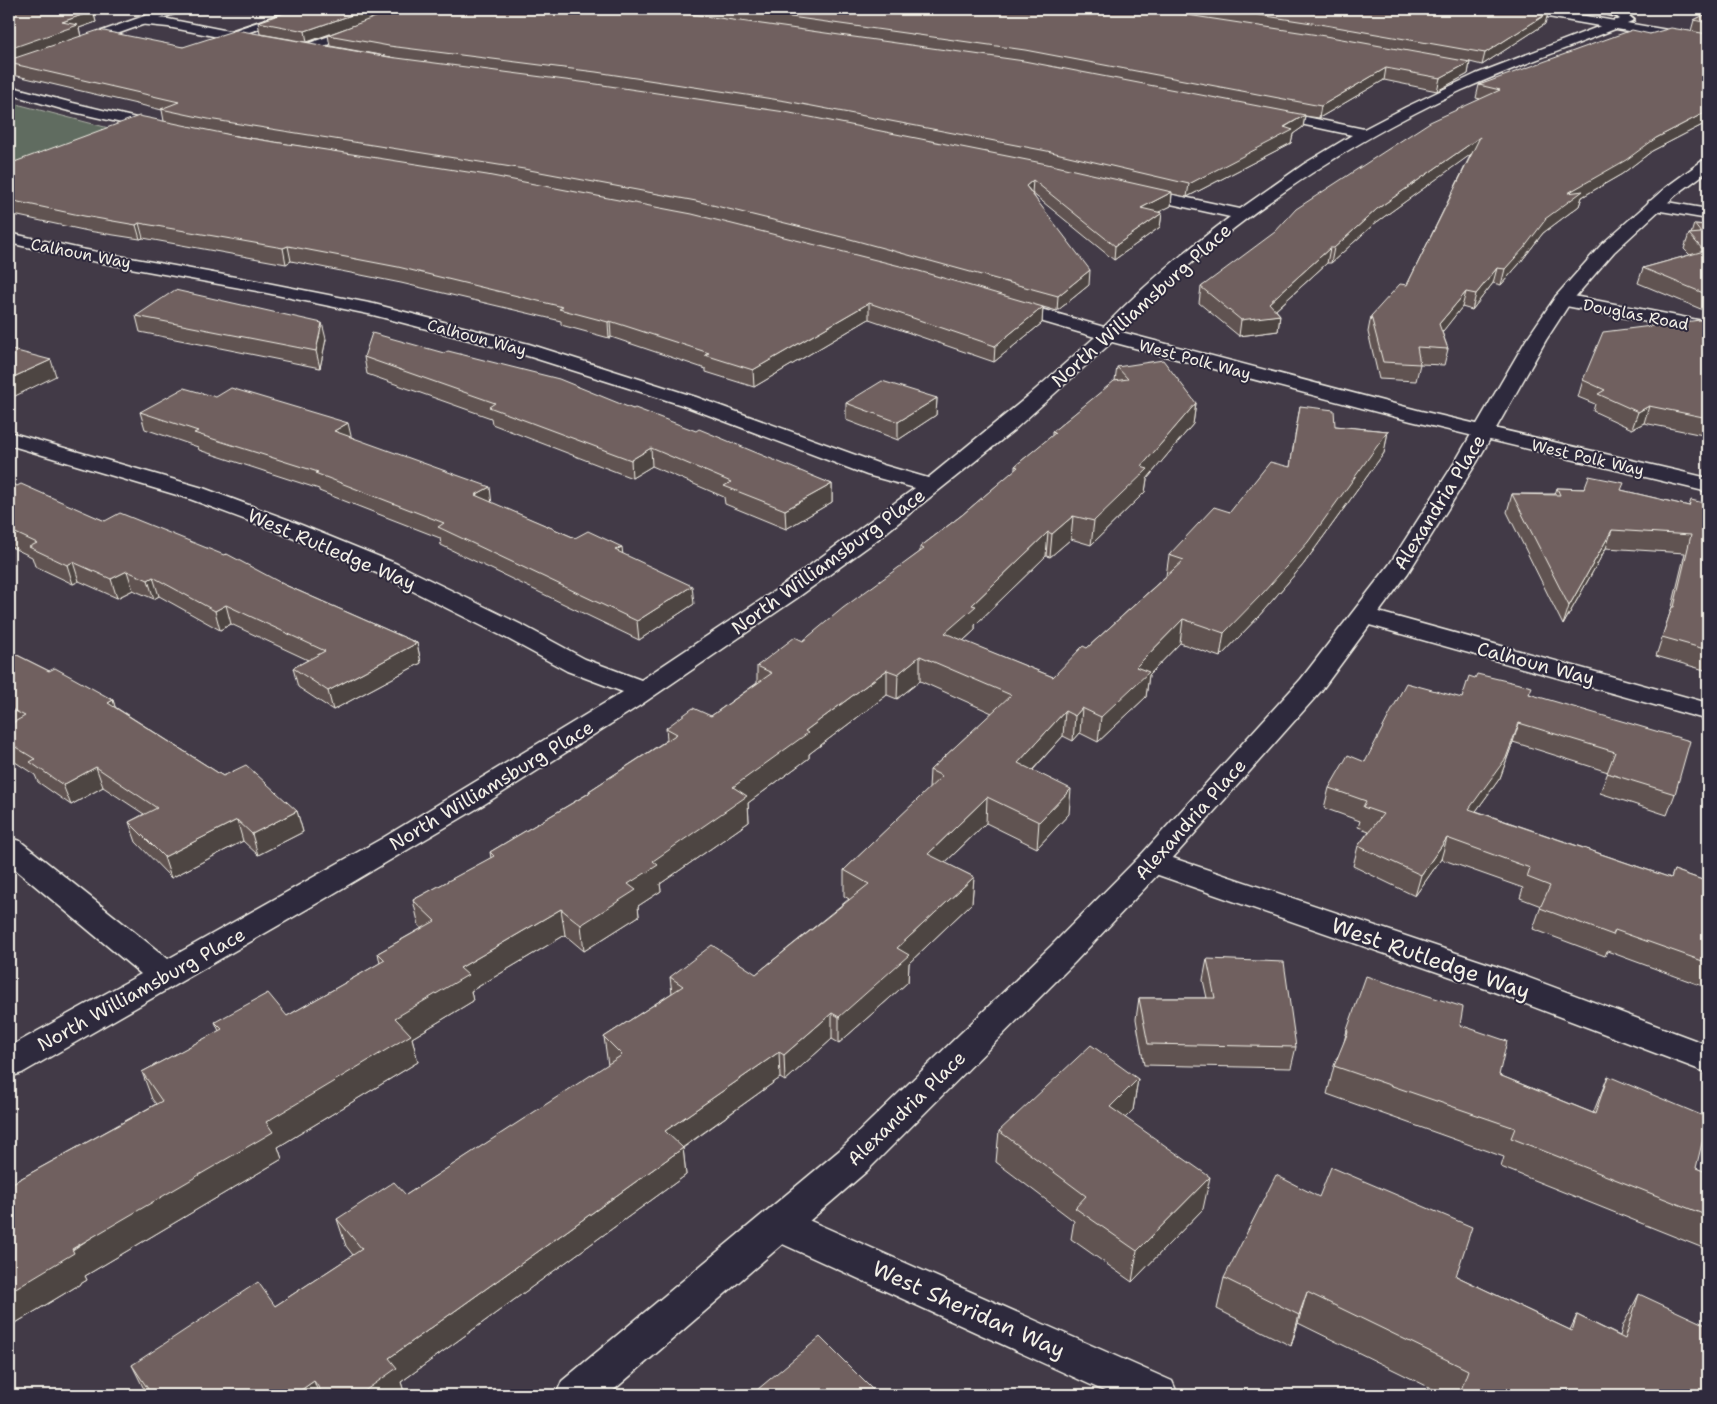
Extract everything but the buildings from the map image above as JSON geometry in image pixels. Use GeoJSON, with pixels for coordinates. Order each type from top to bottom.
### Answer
{"type":"FeatureCollection","features":[{"type":"Feature","properties":{"kind":"street"},"geometry":{"type":"LineString","coordinates":[[9,68],[175,9]]}},
{"type":"Feature","properties":{"kind":"street"},"geometry":{"type":"LineString","coordinates":[[1525,9],[1708,41]]}},
{"type":"Feature","properties":{"kind":"street"},"geometry":{"type":"LineString","coordinates":[[113,18],[168,23],[277,44]]}},
{"type":"Feature","properties":{"kind":"street","name":"North Williamsburg Place"},"geometry":{"type":"LineString","coordinates":[[9,1063],[329,883],[492,787],[770,605],[866,536],[984,444],[1089,354],[1134,307],[1203,246],[1310,168],[1481,71],[1616,24]]}},
{"type":"Feature","properties":{"kind":"street"},"geometry":{"type":"LineString","coordinates":[[300,48],[330,54]]}},
{"type":"Feature","properties":{"kind":"street"},"geometry":{"type":"LineString","coordinates":[[9,90],[70,107],[184,133]]}},
{"type":"Feature","properties":{"kind":"street"},"geometry":{"type":"LineString","coordinates":[[1254,110],[1367,134]]}},
{"type":"Feature","properties":{"kind":"street","name":"Alexandria Place"},"geometry":{"type":"LineString","coordinates":[[578,1395],[854,1160],[1063,954],[1152,862],[1311,685],[1364,616],[1399,568],[1466,462],[1536,340],[1563,300],[1608,248],[1655,205],[1708,164]]}},
{"type":"Feature","properties":{"kind":"street"},"geometry":{"type":"LineString","coordinates":[[1120,188],[1243,215]]}},
{"type":"Feature","properties":{"kind":"street"},"geometry":{"type":"LineString","coordinates":[[1655,205],[1708,214]]}},
{"type":"Feature","properties":{"kind":"street","name":"Calhoun Way"},"geometry":{"type":"LineString","coordinates":[[9,238],[80,254],[257,286],[374,310],[522,348],[689,401],[875,470],[932,486]]}},
{"type":"Feature","properties":{"kind":"street","name":"Douglas Road"},"geometry":{"type":"LineString","coordinates":[[1563,300],[1708,328]]}},
{"type":"Feature","properties":{"kind":"street","name":"West Polk Way"},"geometry":{"type":"LineString","coordinates":[[994,301],[1168,352],[1482,433],[1708,485]]}},
{"type":"Feature","properties":{"kind":"street","name":"West Rutledge Way"},"geometry":{"type":"LineString","coordinates":[[9,438],[185,490],[281,525],[388,569],[517,633],[576,665],[642,690]]}},
{"type":"Feature","properties":{"kind":"street","name":"Calhoun Way"},"geometry":{"type":"LineString","coordinates":[[1364,616],[1708,712]]}},
{"type":"Feature","properties":{"kind":"street"},"geometry":{"type":"LineString","coordinates":[[9,848],[165,975]]}},
{"type":"Feature","properties":{"kind":"street","name":"West Rutledge Way"},"geometry":{"type":"LineString","coordinates":[[1152,862],[1461,967],[1619,1024],[1708,1059]]}},
{"type":"Feature","properties":{"kind":"street","name":"West Sheridan Way"},"geometry":{"type":"LineString","coordinates":[[780,1224],[1110,1372],[1157,1395]]}},
{"type":"Feature","properties":{"kind":"lane"},"geometry":{"type":"LineString","coordinates":[[230,35],[290,15],[293,12],[283,9]]}},
{"type":"Feature","properties":{"kind":"lane"},"geometry":{"type":"LineString","coordinates":[[1596,9],[1619,13],[1628,20],[1616,24]]}},
{"type":"Feature","properties":{"kind":"lane"},"geometry":{"type":"LineString","coordinates":[[300,48],[369,26]]}},
{"type":"Feature","properties":{"kind":"green space"},"geometry":{"type":"Polygon","coordinates":[[[9,102],[124,132],[9,176],[9,102]]]}}]}
